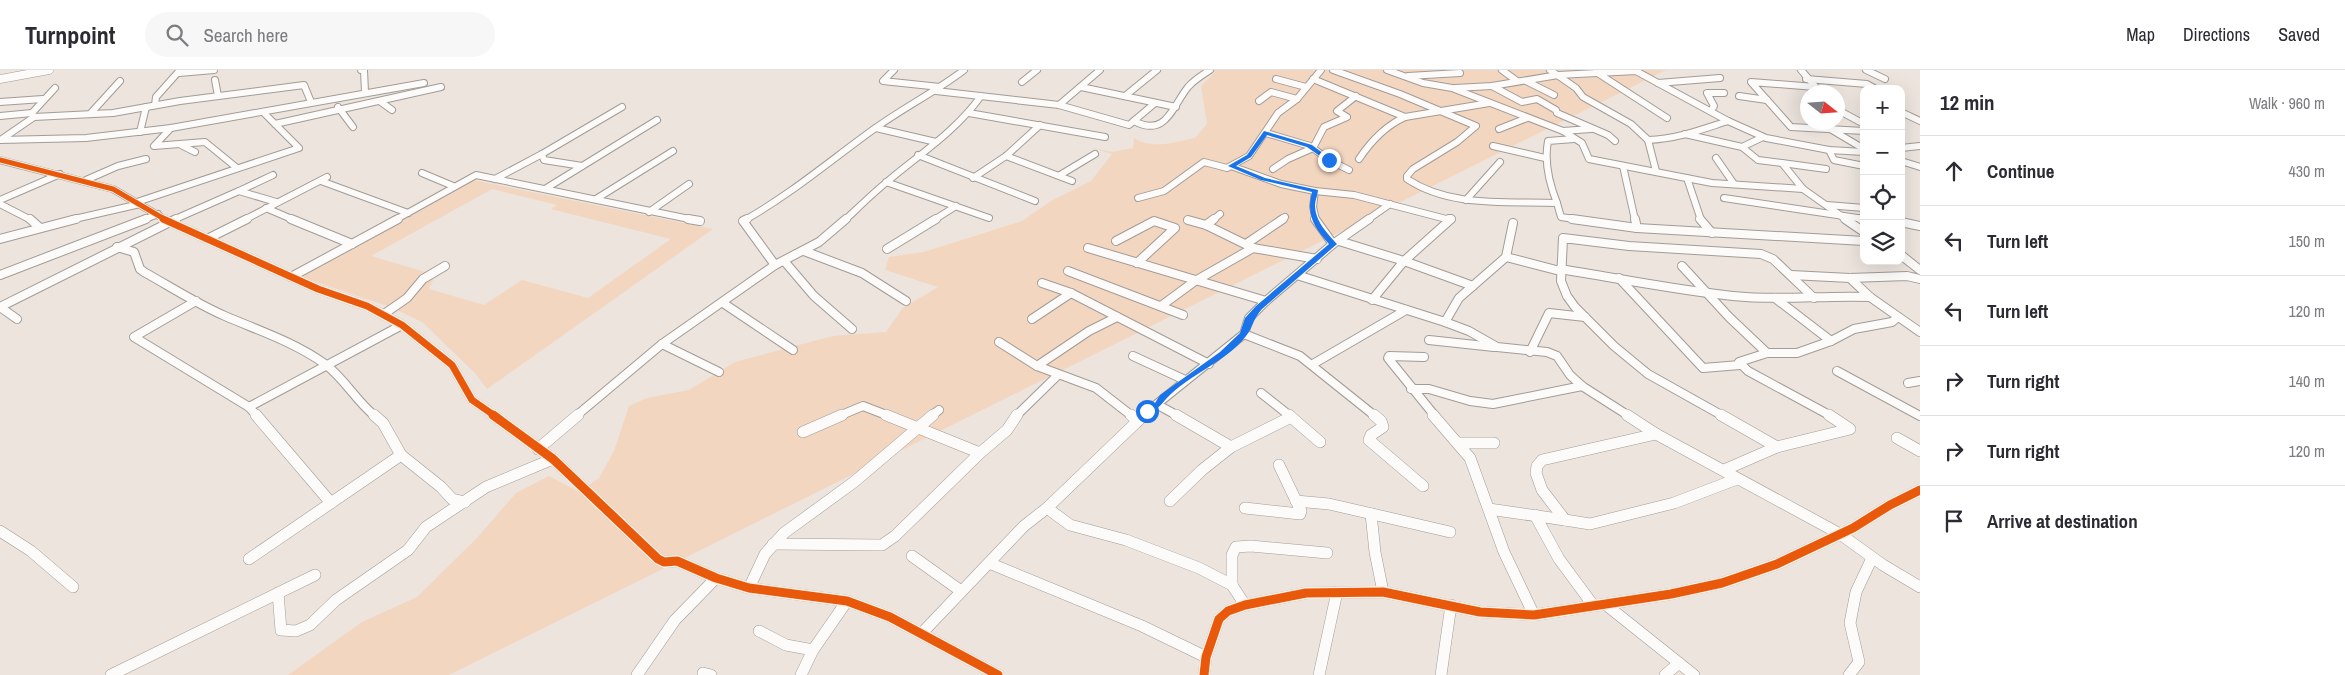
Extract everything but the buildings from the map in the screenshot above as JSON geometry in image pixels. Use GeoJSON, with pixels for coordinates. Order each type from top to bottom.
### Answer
{"type":"FeatureCollection","features":[{"type":"Feature","properties":{"kind":"main road"},"geometry":{"type":"LineString","coordinates":[[0,79],[49,70]]}},
{"type":"Feature","properties":{"kind":"street"},"geometry":{"type":"LineString","coordinates":[[155,105],[156,98],[179,71],[214,70]]}},
{"type":"Feature","properties":{"kind":"street"},"geometry":{"type":"LineString","coordinates":[[361,70],[364,70],[365,92]]}},
{"type":"Feature","properties":{"kind":"street"},"geometry":{"type":"LineString","coordinates":[[894,70],[884,81],[981,96],[1059,105],[1129,125],[1155,103]]}},
{"type":"Feature","properties":{"kind":"street"},"geometry":{"type":"LineString","coordinates":[[776,265],[743,221],[779,201],[876,128],[938,89],[964,70]]}},
{"type":"Feature","properties":{"kind":"street"},"geometry":{"type":"LineString","coordinates":[[1022,82],[1037,70]]}},
{"type":"Feature","properties":{"kind":"street"},"geometry":{"type":"LineString","coordinates":[[1059,105],[1100,70]]}},
{"type":"Feature","properties":{"kind":"street"},"geometry":{"type":"LineString","coordinates":[[1125,96],[1156,70]]}},
{"type":"Feature","properties":{"kind":"street"},"geometry":{"type":"LineString","coordinates":[[1134,121],[1155,127],[1160,126],[1169,118],[1192,83],[1210,70]]}},
{"type":"Feature","properties":{"kind":"street"},"geometry":{"type":"LineString","coordinates":[[1138,198],[1164,191],[1204,162],[1222,168],[1231,166],[1249,156],[1278,113],[1297,99],[1321,70]]}},
{"type":"Feature","properties":{"kind":"street"},"geometry":{"type":"LineString","coordinates":[[1333,70],[1400,94],[1476,126],[1457,142],[1413,169],[1407,176],[1408,179],[1439,196],[1466,200],[1557,203]]}},
{"type":"Feature","properties":{"kind":"street"},"geometry":{"type":"LineString","coordinates":[[1387,70],[1423,83],[1452,88],[1563,131],[1582,144],[1589,160],[1656,171],[1712,183],[1803,189]]}},
{"type":"Feature","properties":{"kind":"street"},"geometry":{"type":"LineString","coordinates":[[1402,76],[1460,73],[1456,70]]}},
{"type":"Feature","properties":{"kind":"street"},"geometry":{"type":"LineString","coordinates":[[1502,70],[1517,82]]}},
{"type":"Feature","properties":{"kind":"street"},"geometry":{"type":"LineString","coordinates":[[1550,70],[1576,88],[1583,97],[1631,124],[1648,140],[1656,171]]}},
{"type":"Feature","properties":{"kind":"street"},"geometry":{"type":"LineString","coordinates":[[1801,70],[1806,79],[1813,85]]}},
{"type":"Feature","properties":{"kind":"street"},"geometry":{"type":"LineString","coordinates":[[1866,70],[1885,79]]}},
{"type":"Feature","properties":{"kind":"street"},"geometry":{"type":"LineString","coordinates":[[1452,88],[1492,86],[1596,71],[1635,71],[1728,121],[1763,137],[1829,150],[1860,151]]}},
{"type":"Feature","properties":{"kind":"street"},"geometry":{"type":"LineString","coordinates":[[1596,71],[1667,118]]}},
{"type":"Feature","properties":{"kind":"street"},"geometry":{"type":"LineString","coordinates":[[1656,83],[1720,78]]}},
{"type":"Feature","properties":{"kind":"street"},"geometry":{"type":"LineString","coordinates":[[1276,79],[1306,87]]}},
{"type":"Feature","properties":{"kind":"street"},"geometry":{"type":"LineString","coordinates":[[1313,79],[1405,117]]}},
{"type":"Feature","properties":{"kind":"street"},"geometry":{"type":"LineString","coordinates":[[1806,79],[1869,85]]}},
{"type":"Feature","properties":{"kind":"street"},"geometry":{"type":"LineString","coordinates":[[215,80],[218,96]]}},
{"type":"Feature","properties":{"kind":"street"},"geometry":{"type":"LineString","coordinates":[[90,114],[120,81]]}},
{"type":"Feature","properties":{"kind":"street"},"geometry":{"type":"LineString","coordinates":[[1526,81],[1554,95]]}},
{"type":"Feature","properties":{"kind":"street"},"geometry":{"type":"LineString","coordinates":[[1800,88],[1751,82],[1791,127],[1800,128]]}},
{"type":"Feature","properties":{"kind":"street"},"geometry":{"type":"LineString","coordinates":[[0,140],[86,138],[171,128],[331,98],[424,83]]}},
{"type":"Feature","properties":{"kind":"street"},"geometry":{"type":"LineString","coordinates":[[0,116],[113,113],[155,105],[304,85],[311,102]]}},
{"type":"Feature","properties":{"kind":"street"},"geometry":{"type":"LineString","coordinates":[[1492,86],[1522,102],[1537,99],[1556,110],[1557,113],[1608,135],[1616,141]]}},
{"type":"Feature","properties":{"kind":"street"},"geometry":{"type":"LineString","coordinates":[[276,124],[381,102],[441,87]]}},
{"type":"Feature","properties":{"kind":"street"},"geometry":{"type":"LineString","coordinates":[[1081,87],[1176,107]]}},
{"type":"Feature","properties":{"kind":"street"},"geometry":{"type":"LineString","coordinates":[[0,140],[33,115],[43,99],[55,88]]}},
{"type":"Feature","properties":{"kind":"street"},"geometry":{"type":"LineString","coordinates":[[1259,101],[1271,92],[1297,99]]}},
{"type":"Feature","properties":{"kind":"street"},"geometry":{"type":"LineString","coordinates":[[1711,111],[1714,106],[1707,93],[1724,93]]}},
{"type":"Feature","properties":{"kind":"street"},"geometry":{"type":"LineString","coordinates":[[538,449],[662,344],[776,265],[804,251],[832,232],[886,182],[969,113],[981,96]]}},
{"type":"Feature","properties":{"kind":"street"},"geometry":{"type":"LineString","coordinates":[[1272,169],[1288,158],[1314,148],[1324,127],[1347,117],[1337,111],[1356,96]]}},
{"type":"Feature","properties":{"kind":"street"},"geometry":{"type":"LineString","coordinates":[[1739,96],[1767,100]]}},
{"type":"Feature","properties":{"kind":"street"},"geometry":{"type":"LineString","coordinates":[[331,98],[353,127]]}},
{"type":"Feature","properties":{"kind":"street"},"geometry":{"type":"LineString","coordinates":[[0,102],[43,99]]}},
{"type":"Feature","properties":{"kind":"street"},"geometry":{"type":"LineString","coordinates":[[381,102],[392,110]]}},
{"type":"Feature","properties":{"kind":"street"},"geometry":{"type":"LineString","coordinates":[[1359,159],[1369,144],[1392,122],[1405,117],[1489,103]]}},
{"type":"Feature","properties":{"kind":"street"},"geometry":{"type":"LineString","coordinates":[[140,132],[146,107]]}},
{"type":"Feature","properties":{"kind":"street"},"geometry":{"type":"LineString","coordinates":[[495,179],[622,107]]}},
{"type":"Feature","properties":{"kind":"street"},"geometry":{"type":"LineString","coordinates":[[0,239],[39,227],[139,203],[300,148],[263,112]]}},
{"type":"Feature","properties":{"kind":"street"},"geometry":{"type":"LineString","coordinates":[[969,113],[1105,137]]}},
{"type":"Feature","properties":{"kind":"street"},"geometry":{"type":"LineString","coordinates":[[1845,114],[1860,122]]}},
{"type":"Feature","properties":{"kind":"street"},"geometry":{"type":"LineString","coordinates":[[1905,114],[1920,121]]}},
{"type":"Feature","properties":{"kind":"street"},"geometry":{"type":"LineString","coordinates":[[1499,129],[1527,118]]}},
{"type":"Feature","properties":{"kind":"street"},"geometry":{"type":"LineString","coordinates":[[545,189],[657,120]]}},
{"type":"Feature","properties":{"kind":"street"},"geometry":{"type":"LineString","coordinates":[[1685,134],[1728,121]]}},
{"type":"Feature","properties":{"kind":"street"},"geometry":{"type":"LineString","coordinates":[[973,178],[1006,156],[1040,125]]}},
{"type":"Feature","properties":{"kind":"street"},"geometry":{"type":"LineString","coordinates":[[171,128],[154,146],[208,142],[237,168]]}},
{"type":"Feature","properties":{"kind":"street"},"geometry":{"type":"LineString","coordinates":[[876,128],[936,142]]}},
{"type":"Feature","properties":{"kind":"street"},"geometry":{"type":"LineString","coordinates":[[1563,131],[1594,129]]}},
{"type":"Feature","properties":{"kind":"street"},"geometry":{"type":"LineString","coordinates":[[1831,130],[1860,148]]}},
{"type":"Feature","properties":{"kind":"street"},"geometry":{"type":"LineString","coordinates":[[1845,130],[1860,130]]}},
{"type":"Feature","properties":{"kind":"street"},"geometry":{"type":"LineString","coordinates":[[1266,132],[1314,148],[1329,160],[1349,170]]}},
{"type":"Feature","properties":{"kind":"street"},"geometry":{"type":"LineString","coordinates":[[1648,140],[1672,139],[1679,134],[1685,134],[1742,147],[1758,160],[1826,169]]}},
{"type":"Feature","properties":{"kind":"street"},"geometry":{"type":"LineString","coordinates":[[1742,147],[1763,137]]}},
{"type":"Feature","properties":{"kind":"street"},"geometry":{"type":"LineString","coordinates":[[1574,139],[1548,141],[1545,158],[1550,173],[1550,185],[1561,216],[1637,228],[1860,241]]}},
{"type":"Feature","properties":{"kind":"street"},"geometry":{"type":"LineString","coordinates":[[181,145],[195,152]]}},
{"type":"Feature","properties":{"kind":"street"},"geometry":{"type":"LineString","coordinates":[[1493,146],[1545,158]]}},
{"type":"Feature","properties":{"kind":"street"},"geometry":{"type":"LineString","coordinates":[[1905,148],[1920,146]]}},
{"type":"Feature","properties":{"kind":"street"},"geometry":{"type":"LineString","coordinates":[[1829,150],[1834,160],[1860,165]]}},
{"type":"Feature","properties":{"kind":"street"},"geometry":{"type":"LineString","coordinates":[[596,199],[673,151]]}},
{"type":"Feature","properties":{"kind":"street"},"geometry":{"type":"LineString","coordinates":[[542,154],[544,160],[582,166]]}},
{"type":"Feature","properties":{"kind":"street"},"geometry":{"type":"LineString","coordinates":[[1060,175],[1095,154]]}},
{"type":"Feature","properties":{"kind":"street"},"geometry":{"type":"LineString","coordinates":[[918,155],[1035,201]]}},
{"type":"Feature","properties":{"kind":"street"},"geometry":{"type":"LineString","coordinates":[[1006,156],[1072,181]]}},
{"type":"Feature","properties":{"kind":"street"},"geometry":{"type":"LineString","coordinates":[[1716,158],[1734,184]]}},
{"type":"Feature","properties":{"kind":"street"},"geometry":{"type":"LineString","coordinates":[[86,180],[118,166],[146,159]]}},
{"type":"Feature","properties":{"kind":"street"},"geometry":{"type":"LineString","coordinates":[[0,160],[86,180],[113,189],[170,221],[291,277],[318,289],[368,306],[384,314],[402,325],[452,365],[472,400],[555,461],[658,559],[664,562],[676,561],[716,578],[749,588],[848,601],[890,617],[998,675]]}},
{"type":"Feature","properties":{"kind":"street"},"geometry":{"type":"LineString","coordinates":[[1466,200],[1500,162]]}},
{"type":"Feature","properties":{"kind":"street"},"geometry":{"type":"LineString","coordinates":[[1905,162],[1920,167]]}},
{"type":"Feature","properties":{"kind":"street"},"geometry":{"type":"LineString","coordinates":[[1782,163],[1803,189],[1860,229]]}},
{"type":"Feature","properties":{"kind":"street"},"geometry":{"type":"LineString","coordinates":[[1231,166],[1263,179],[1315,191],[1354,195],[1450,219],[1404,261],[1372,300]]}},
{"type":"Feature","properties":{"kind":"street"},"geometry":{"type":"LineString","coordinates":[[1623,166],[1637,228]]}},
{"type":"Feature","properties":{"kind":"street"},"geometry":{"type":"LineString","coordinates":[[422,173],[453,186]]}},
{"type":"Feature","properties":{"kind":"street"},"geometry":{"type":"LineString","coordinates":[[0,202],[60,174]]}},
{"type":"Feature","properties":{"kind":"street"},"geometry":{"type":"LineString","coordinates":[[17,319],[0,307],[170,221],[273,175]]}},
{"type":"Feature","properties":{"kind":"street"},"geometry":{"type":"LineString","coordinates":[[291,277],[476,175],[700,221]]}},
{"type":"Feature","properties":{"kind":"street"},"geometry":{"type":"LineString","coordinates":[[1687,178],[1699,218],[1712,233]]}},
{"type":"Feature","properties":{"kind":"street"},"geometry":{"type":"LineString","coordinates":[[209,238],[324,179],[408,213]]}},
{"type":"Feature","properties":{"kind":"street"},"geometry":{"type":"LineString","coordinates":[[886,182],[989,218]]}},
{"type":"Feature","properties":{"kind":"street"},"geometry":{"type":"LineString","coordinates":[[649,212],[689,184]]}},
{"type":"Feature","properties":{"kind":"street"},"geometry":{"type":"LineString","coordinates":[[239,191],[276,202]]}},
{"type":"Feature","properties":{"kind":"street"},"geometry":{"type":"LineString","coordinates":[[1315,191],[1312,205],[1315,219],[1323,233],[1336,242],[1404,261],[1472,286]]}},
{"type":"Feature","properties":{"kind":"street"},"geometry":{"type":"LineString","coordinates":[[1724,198],[1860,218]]}},
{"type":"Feature","properties":{"kind":"street"},"geometry":{"type":"LineString","coordinates":[[0,202],[27,216],[39,227]]}},
{"type":"Feature","properties":{"kind":"street"},"geometry":{"type":"LineString","coordinates":[[921,634],[1024,526],[1047,508],[1158,404],[1163,397],[1209,364],[1244,334],[1249,318],[1266,301],[1336,242],[1390,204]]}},
{"type":"Feature","properties":{"kind":"street"},"geometry":{"type":"LineString","coordinates":[[1827,205],[1860,208]]}},
{"type":"Feature","properties":{"kind":"street"},"geometry":{"type":"LineString","coordinates":[[887,250],[956,206]]}},
{"type":"Feature","properties":{"kind":"street"},"geometry":{"type":"LineString","coordinates":[[266,208],[352,244]]}},
{"type":"Feature","properties":{"kind":"street"},"geometry":{"type":"LineString","coordinates":[[0,275],[158,214]]}},
{"type":"Feature","properties":{"kind":"street"},"geometry":{"type":"LineString","coordinates":[[1206,225],[1220,214]]}},
{"type":"Feature","properties":{"kind":"street"},"geometry":{"type":"LineString","coordinates":[[1161,306],[1195,281],[1250,246],[1285,217]]}},
{"type":"Feature","properties":{"kind":"street"},"geometry":{"type":"LineString","coordinates":[[1188,220],[1206,225],[1250,246],[1316,259]]}},
{"type":"Feature","properties":{"kind":"street"},"geometry":{"type":"LineString","coordinates":[[1116,241],[1154,222],[1175,228],[1137,263]]}},
{"type":"Feature","properties":{"kind":"street"},"geometry":{"type":"LineString","coordinates":[[1445,322],[1459,298],[1506,258],[1513,223]]}},
{"type":"Feature","properties":{"kind":"street"},"geometry":{"type":"LineString","coordinates":[[1905,223],[1920,226]]}},
{"type":"Feature","properties":{"kind":"street"},"geometry":{"type":"LineString","coordinates":[[1777,447],[1648,374],[1635,365],[1585,317],[1566,298],[1560,281],[1563,238],[1629,246],[1751,253],[1773,259],[1814,298]]}},
{"type":"Feature","properties":{"kind":"street"},"geometry":{"type":"LineString","coordinates":[[117,247],[134,252],[140,269],[144,272],[223,315],[295,344],[326,365],[346,382],[364,407],[383,423],[401,455],[441,487],[452,499],[465,502]]}},
{"type":"Feature","properties":{"kind":"street"},"geometry":{"type":"LineString","coordinates":[[1088,248],[1266,301]]}},
{"type":"Feature","properties":{"kind":"street"},"geometry":{"type":"LineString","coordinates":[[804,251],[862,273],[906,301]]}},
{"type":"Feature","properties":{"kind":"street"},"geometry":{"type":"LineString","coordinates":[[1506,258],[1560,270],[1734,296],[1870,297]]}},
{"type":"Feature","properties":{"kind":"street"},"geometry":{"type":"LineString","coordinates":[[1905,258],[1920,270]]}},
{"type":"Feature","properties":{"kind":"street"},"geometry":{"type":"LineString","coordinates":[[784,262],[814,296],[852,329]]}},
{"type":"Feature","properties":{"kind":"street"},"geometry":{"type":"LineString","coordinates":[[384,314],[407,298],[423,279],[445,266]]}},
{"type":"Feature","properties":{"kind":"street"},"geometry":{"type":"LineString","coordinates":[[1682,266],[1705,292],[1767,353]]}},
{"type":"Feature","properties":{"kind":"street"},"geometry":{"type":"LineString","coordinates":[[1068,272],[1183,315]]}},
{"type":"Feature","properties":{"kind":"street"},"geometry":{"type":"LineString","coordinates":[[1297,275],[1445,322],[1478,336],[1497,348]]}},
{"type":"Feature","properties":{"kind":"street"},"geometry":{"type":"LineString","coordinates":[[1791,275],[1850,278],[1908,276],[1920,279]]}},
{"type":"Feature","properties":{"kind":"street"},"geometry":{"type":"LineString","coordinates":[[1618,278],[1703,368],[1740,365],[1850,429],[1777,447],[1724,470]]}},
{"type":"Feature","properties":{"kind":"street"},"geometry":{"type":"LineString","coordinates":[[1850,278],[1870,297],[1920,332]]}},
{"type":"Feature","properties":{"kind":"street"},"geometry":{"type":"LineString","coordinates":[[1042,283],[1071,293],[1209,364]]}},
{"type":"Feature","properties":{"kind":"street"},"geometry":{"type":"LineString","coordinates":[[1032,319],[1071,293]]}},
{"type":"Feature","properties":{"kind":"street"},"geometry":{"type":"LineString","coordinates":[[1775,297],[1831,342]]}},
{"type":"Feature","properties":{"kind":"street"},"geometry":{"type":"LineString","coordinates":[[196,300],[134,338],[249,408],[331,504]]}},
{"type":"Feature","properties":{"kind":"street"},"geometry":{"type":"LineString","coordinates":[[723,303],[793,350]]}},
{"type":"Feature","properties":{"kind":"street"},"geometry":{"type":"LineString","coordinates":[[1313,364],[1406,310]]}},
{"type":"Feature","properties":{"kind":"street"},"geometry":{"type":"LineString","coordinates":[[1530,352],[1549,313],[1585,317]]}},
{"type":"Feature","properties":{"kind":"street"},"geometry":{"type":"LineString","coordinates":[[1037,366],[1089,331],[1117,317]]}},
{"type":"Feature","properties":{"kind":"street"},"geometry":{"type":"LineString","coordinates":[[1740,365],[1739,362],[1767,353],[1797,353],[1831,342],[1854,329],[1892,322],[1898,317]]}},
{"type":"Feature","properties":{"kind":"street"},"geometry":{"type":"LineString","coordinates":[[249,408],[402,325]]}},
{"type":"Feature","properties":{"kind":"street"},"geometry":{"type":"LineString","coordinates":[[1244,334],[1294,353],[1313,364],[1383,423],[1383,427],[1371,435],[1369,440],[1423,486]]}},
{"type":"Feature","properties":{"kind":"street"},"geometry":{"type":"LineString","coordinates":[[1429,340],[1556,356],[1570,375],[1582,386],[1656,434],[1840,534],[1872,558],[1920,587]]}},
{"type":"Feature","properties":{"kind":"street"},"geometry":{"type":"LineString","coordinates":[[999,342],[1037,366],[1058,376],[1078,380],[1096,388],[1138,421]]}},
{"type":"Feature","properties":{"kind":"street"},"geometry":{"type":"LineString","coordinates":[[662,344],[719,372]]}},
{"type":"Feature","properties":{"kind":"street"},"geometry":{"type":"LineString","coordinates":[[1133,356],[1185,380]]}},
{"type":"Feature","properties":{"kind":"street"},"geometry":{"type":"LineString","coordinates":[[1424,357],[1389,356],[1389,360],[1411,389],[1459,443],[1473,463],[1504,552],[1534,615]]}},
{"type":"Feature","properties":{"kind":"street"},"geometry":{"type":"LineString","coordinates":[[1837,371],[1920,416]]}},
{"type":"Feature","properties":{"kind":"street"},"geometry":{"type":"LineString","coordinates":[[773,544],[882,545],[895,536],[980,453],[1007,430],[1013,419],[1058,376]]}},
{"type":"Feature","properties":{"kind":"street"},"geometry":{"type":"LineString","coordinates":[[1908,383],[1920,381]]}},
{"type":"Feature","properties":{"kind":"street"},"geometry":{"type":"LineString","coordinates":[[1411,389],[1429,389],[1445,392],[1470,401],[1493,404],[1582,386]]}},
{"type":"Feature","properties":{"kind":"street"},"geometry":{"type":"LineString","coordinates":[[1261,393],[1320,442]]}},
{"type":"Feature","properties":{"kind":"street"},"geometry":{"type":"LineString","coordinates":[[1158,404],[1231,447]]}},
{"type":"Feature","properties":{"kind":"street"},"geometry":{"type":"LineString","coordinates":[[802,432],[863,406],[980,453]]}},
{"type":"Feature","properties":{"kind":"street"},"geometry":{"type":"LineString","coordinates":[[749,588],[764,554],[784,533],[854,482],[939,410]]}},
{"type":"Feature","properties":{"kind":"street"},"geometry":{"type":"LineString","coordinates":[[1170,501],[1202,470],[1231,447],[1291,417]]}},
{"type":"Feature","properties":{"kind":"street"},"geometry":{"type":"LineString","coordinates":[[1565,520],[1535,479],[1534,470],[1536,464],[1542,460],[1656,434]]}},
{"type":"Feature","properties":{"kind":"street"},"geometry":{"type":"LineString","coordinates":[[1897,438],[1920,451]]}},
{"type":"Feature","properties":{"kind":"street"},"geometry":{"type":"LineString","coordinates":[[1459,443],[1494,444]]}},
{"type":"Feature","properties":{"kind":"street"},"geometry":{"type":"LineString","coordinates":[[249,559],[401,455]]}},
{"type":"Feature","properties":{"kind":"street"},"geometry":{"type":"LineString","coordinates":[[278,592],[280,630],[296,631],[310,624],[336,600],[408,550],[426,527],[496,481],[555,461]]}},
{"type":"Feature","properties":{"kind":"street"},"geometry":{"type":"LineString","coordinates":[[1245,508],[1298,515],[1301,511],[1279,465]]}},
{"type":"Feature","properties":{"kind":"street"},"geometry":{"type":"LineString","coordinates":[[1489,509],[1590,524],[1674,503],[1737,479]]}},
{"type":"Feature","properties":{"kind":"street"},"geometry":{"type":"LineString","coordinates":[[1204,675],[1206,657],[1219,619],[1228,611],[1245,605],[1306,593],[1337,592],[1383,592],[1480,612],[1534,615],[1605,604],[1722,583],[1777,564],[1840,534],[1920,490]]}},
{"type":"Feature","properties":{"kind":"street"},"geometry":{"type":"LineString","coordinates":[[1296,501],[1329,504],[1450,532]]}},
{"type":"Feature","properties":{"kind":"street"},"geometry":{"type":"LineString","coordinates":[[1047,508],[1070,525],[1157,551],[1191,564],[1232,585],[1245,605]]}},
{"type":"Feature","properties":{"kind":"street"},"geometry":{"type":"LineString","coordinates":[[1371,514],[1375,552],[1383,592]]}},
{"type":"Feature","properties":{"kind":"street"},"geometry":{"type":"LineString","coordinates":[[1535,515],[1559,559],[1593,605]]}},
{"type":"Feature","properties":{"kind":"street"},"geometry":{"type":"LineString","coordinates":[[0,531],[31,551],[74,587]]}},
{"type":"Feature","properties":{"kind":"street"},"geometry":{"type":"LineString","coordinates":[[1232,585],[1232,554],[1236,547],[1251,546],[1327,553]]}},
{"type":"Feature","properties":{"kind":"street"},"geometry":{"type":"LineString","coordinates":[[912,556],[960,591]]}},
{"type":"Feature","properties":{"kind":"street"},"geometry":{"type":"LineString","coordinates":[[1849,675],[1859,662],[1850,623],[1856,592],[1872,558]]}},
{"type":"Feature","properties":{"kind":"street"},"geometry":{"type":"LineString","coordinates":[[989,563],[1142,626],[1206,657]]}},
{"type":"Feature","properties":{"kind":"street"},"geometry":{"type":"LineString","coordinates":[[111,675],[315,575]]}},
{"type":"Feature","properties":{"kind":"street"},"geometry":{"type":"LineString","coordinates":[[637,675],[675,620],[716,578]]}},
{"type":"Feature","properties":{"kind":"street"},"geometry":{"type":"LineString","coordinates":[[1319,675],[1337,592]]}},
{"type":"Feature","properties":{"kind":"street"},"geometry":{"type":"LineString","coordinates":[[801,675],[813,650],[844,603],[848,601]]}},
{"type":"Feature","properties":{"kind":"street"},"geometry":{"type":"LineString","coordinates":[[1605,604],[1694,675]]}},
{"type":"Feature","properties":{"kind":"street"},"geometry":{"type":"LineString","coordinates":[[1441,675],[1451,605]]}},
{"type":"Feature","properties":{"kind":"street"},"geometry":{"type":"LineString","coordinates":[[759,631],[786,646],[813,650]]}},
{"type":"Feature","properties":{"kind":"street"},"geometry":{"type":"LineString","coordinates":[[1665,675],[1679,663]]}},
{"type":"Feature","properties":{"kind":"shaded area"},"geometry":{"type":"Polygon","coordinates":[[[1212,70],[1666,70],[449,675],[288,675],[362,622],[417,597],[476,539],[516,493],[549,476],[579,492],[599,478],[614,451],[629,406],[647,398],[689,390],[735,362],[833,336],[886,332],[903,308],[938,287],[885,270],[889,257],[924,252],[1022,221],[1051,201],[1091,181],[1112,154],[1093,148],[1112,152],[1133,148],[1134,138],[1141,142],[1156,144],[1195,138],[1207,124],[1201,86],[1215,72],[1212,70]]]}},
{"type":"Feature","properties":{"kind":"shaded area"},"geometry":{"type":"Polygon","coordinates":[[[473,180],[713,229],[487,389],[475,373],[422,322],[390,307],[302,277],[473,180]],[[492,189],[371,256],[435,275],[429,289],[484,305],[522,280],[588,298],[671,239],[551,209],[557,205],[492,189]]]}},
{"type":"Feature","properties":{"kind":"cycle path"},"geometry":{"type":"LineString","coordinates":[[0,160],[113,189],[164,219],[190,229],[318,289],[367,306],[402,325],[452,365],[472,400],[553,459],[658,559],[664,562],[677,561],[716,578],[749,588],[847,601],[890,617],[998,675]]}},
{"type":"Feature","properties":{"kind":"cycle path"},"geometry":{"type":"LineString","coordinates":[[1204,675],[1206,657],[1219,619],[1228,611],[1245,605],[1306,593],[1383,592],[1480,612],[1534,615],[1671,594],[1722,583],[1777,564],[1853,528],[1890,505],[1920,490]]}},
{"type":"Feature","properties":{"kind":"route"},"geometry":{"type":"LineString","coordinates":[[1147,411],[1158,404],[1163,397],[1185,380],[1209,364],[1244,334],[1249,318],[1266,301],[1333,244],[1323,233],[1315,219],[1312,205],[1315,191],[1263,179],[1231,166],[1249,156],[1266,132],[1310,146],[1329,160]]}}]}
